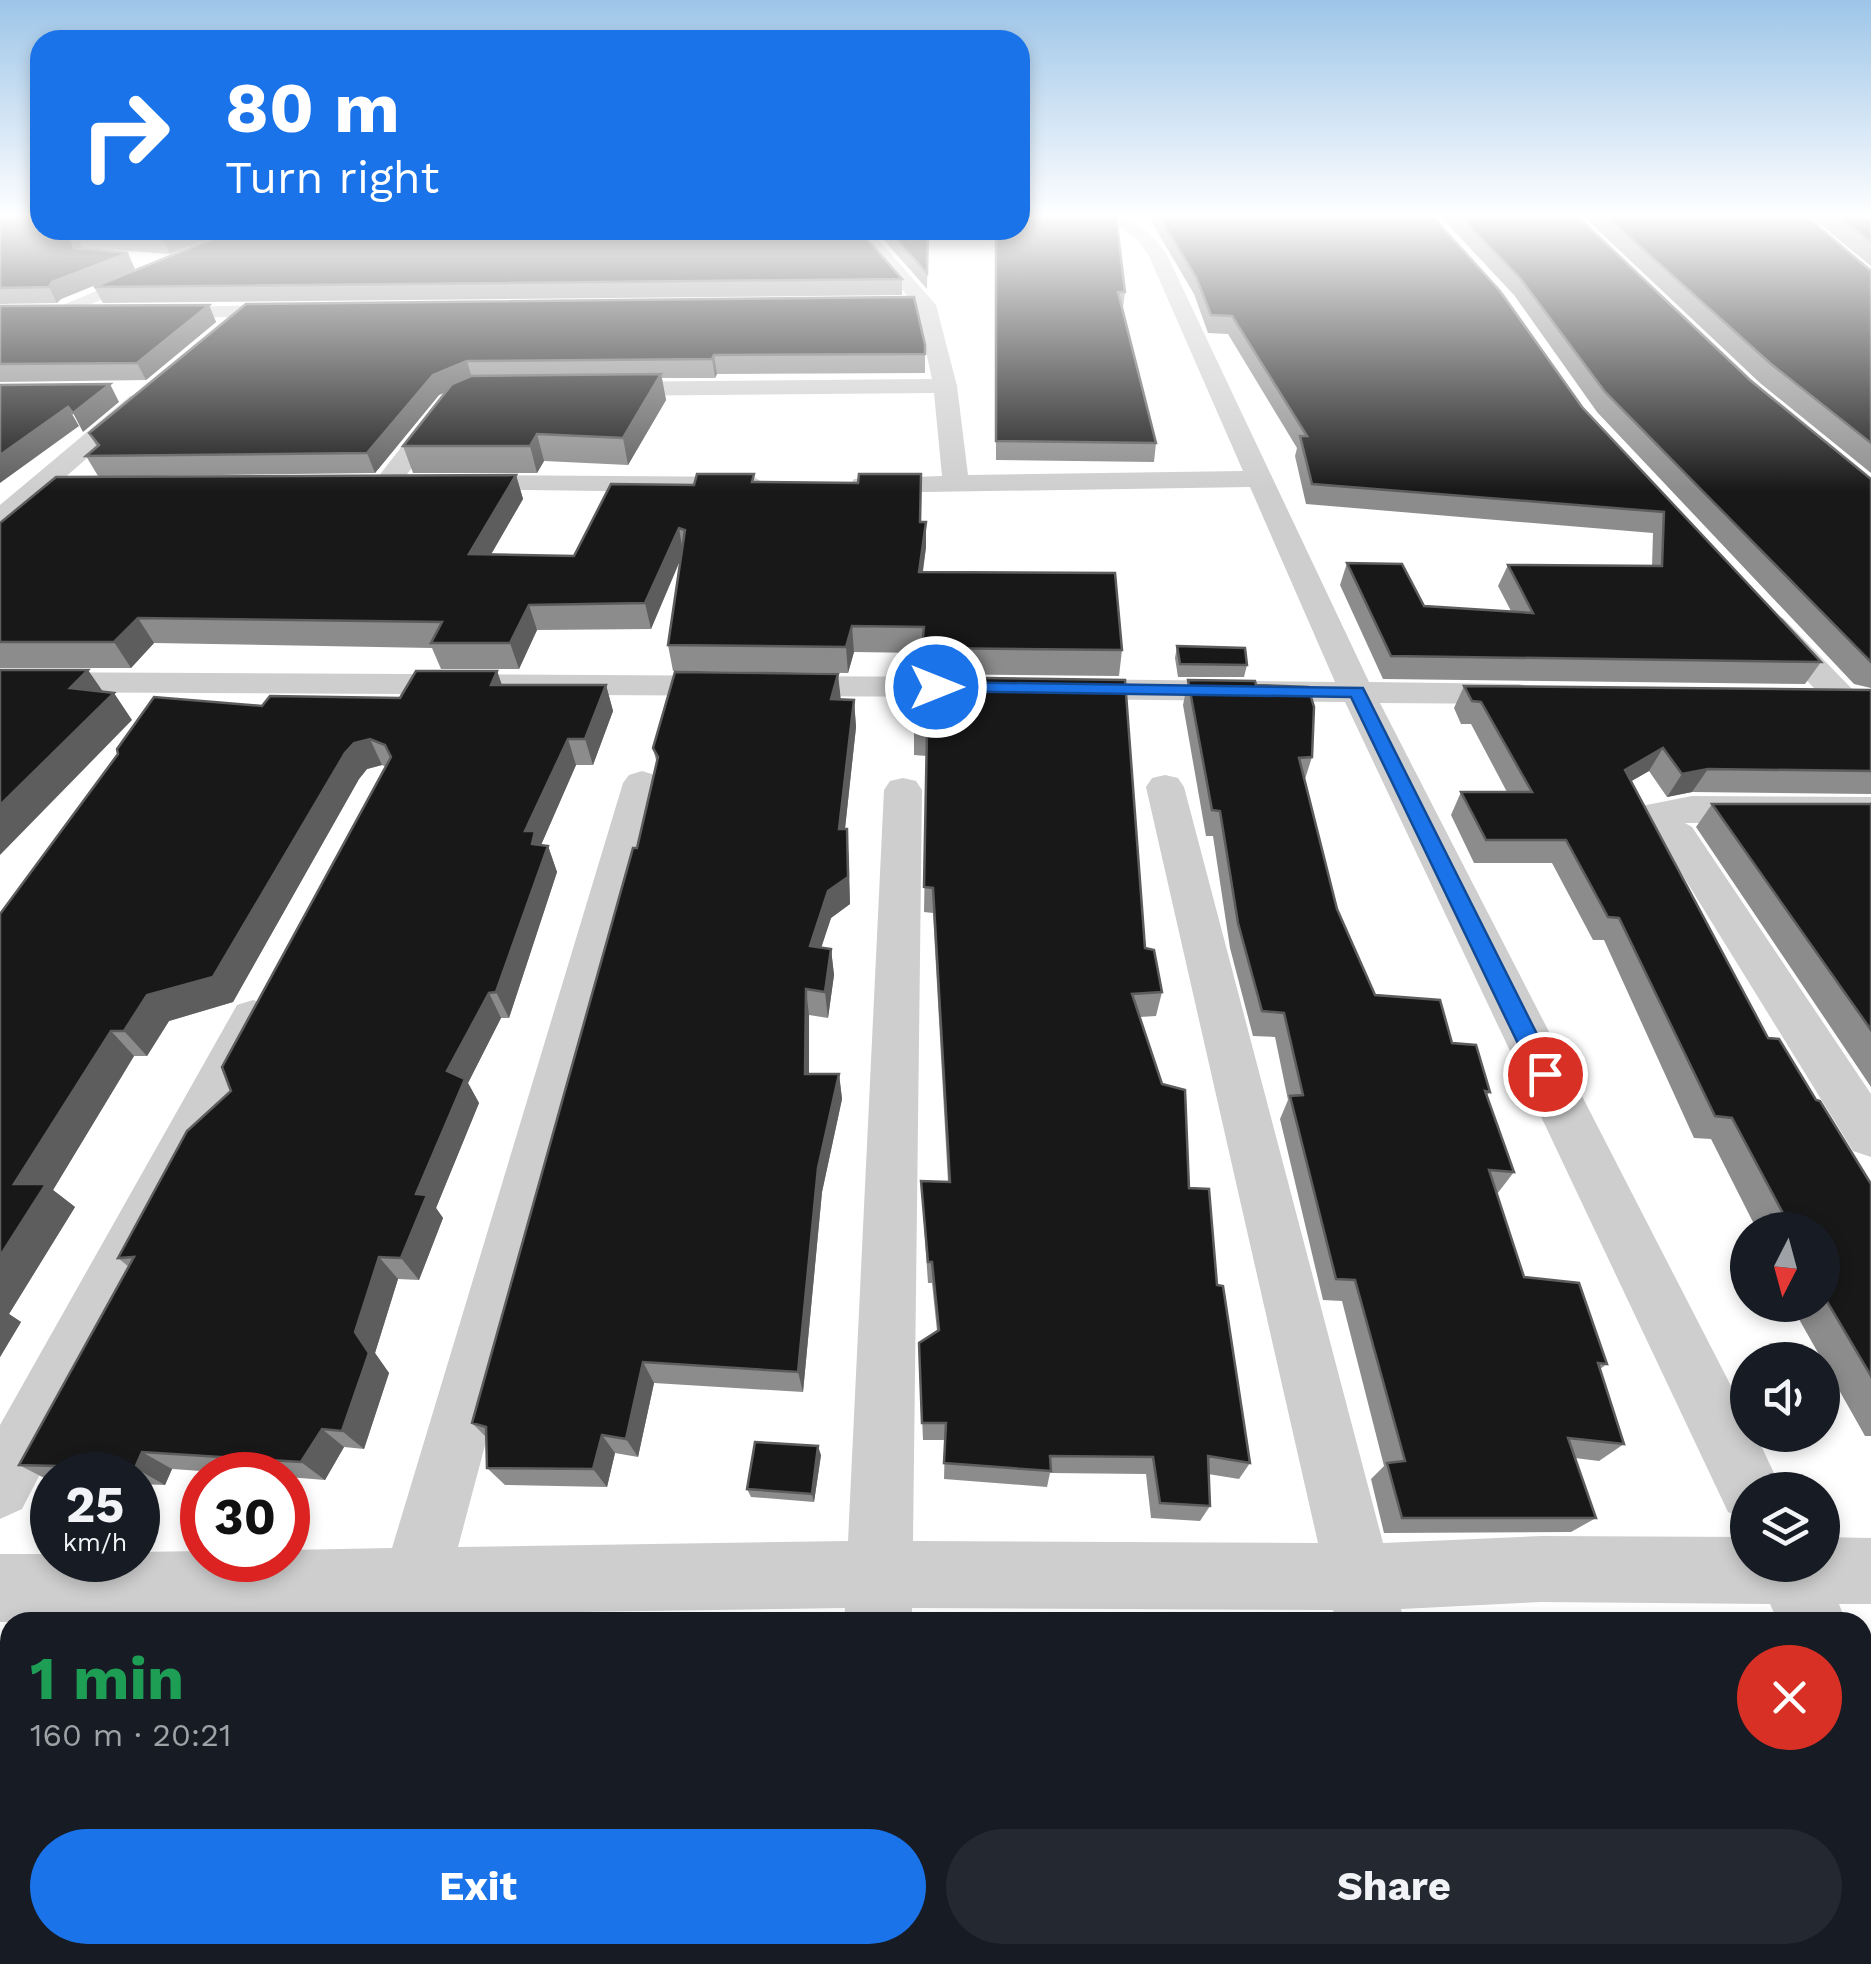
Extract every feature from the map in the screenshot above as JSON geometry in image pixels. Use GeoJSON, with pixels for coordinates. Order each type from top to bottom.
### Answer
{"type":"FeatureCollection","features":[{"type":"Feature","properties":{"kind":"street"},"geometry":{"type":"LineString","coordinates":[[60,308],[41,315],[328,310]]}},
{"type":"Feature","properties":{"kind":"street"},"geometry":{"type":"LineString","coordinates":[[927,308],[945,386],[956,486]]}},
{"type":"Feature","properties":{"kind":"street"},"geometry":{"type":"LineString","coordinates":[[1182,308],[1357,692],[1741,1472]]}},
{"type":"Feature","properties":{"kind":"street"},"geometry":{"type":"LineString","coordinates":[[220,334],[248,311]]}},
{"type":"Feature","properties":{"kind":"street"},"geometry":{"type":"LineString","coordinates":[[0,519],[156,385],[112,391]]}},
{"type":"Feature","properties":{"kind":"street"},"geometry":{"type":"LineString","coordinates":[[572,390],[945,386]]}},
{"type":"Feature","properties":{"kind":"street"},"geometry":{"type":"LineString","coordinates":[[463,395],[450,402],[378,483],[780,485]]}},
{"type":"Feature","properties":{"kind":"street"},"geometry":{"type":"LineString","coordinates":[[838,485],[1261,479]]}},
{"type":"Feature","properties":{"kind":"street"},"geometry":{"type":"LineString","coordinates":[[36,489],[134,487]]}},
{"type":"Feature","properties":{"kind":"street"},"geometry":{"type":"LineString","coordinates":[[1748,601],[1857,699]]}},
{"type":"Feature","properties":{"kind":"street"},"geometry":{"type":"LineString","coordinates":[[0,682],[1552,695]]}},
{"type":"Feature","properties":{"kind":"street"},"geometry":{"type":"LineString","coordinates":[[1804,698],[1857,699]]}},
{"type":"Feature","properties":{"kind":"street"},"geometry":{"type":"LineString","coordinates":[[410,1601],[642,783]]}},
{"type":"Feature","properties":{"kind":"street"},"geometry":{"type":"LineString","coordinates":[[1166,787],[1365,1600]]}},
{"type":"Feature","properties":{"kind":"street"},"geometry":{"type":"LineString","coordinates":[[879,1598],[902,790]]}},
{"type":"Feature","properties":{"kind":"street"},"geometry":{"type":"LineString","coordinates":[[1871,810],[1692,809],[1646,817],[1678,836],[1871,1136]]}},
{"type":"Feature","properties":{"kind":"street"},"geometry":{"type":"LineString","coordinates":[[0,1486],[279,970]]}},
{"type":"Feature","properties":{"kind":"street"},"geometry":{"type":"LineString","coordinates":[[0,1588],[410,1601],[1365,1600],[1541,1568],[1796,1586],[1871,1571]]}},
{"type":"Feature","properties":{"kind":"building"},"geometry":{"type":"Polygon","coordinates":[[[0,308],[206,308],[137,363],[0,364],[0,308]]]}},
{"type":"Feature","properties":{"kind":"building"},"geometry":{"type":"Polygon","coordinates":[[[242,308],[916,308],[925,345],[925,354],[467,361],[433,375],[367,453],[86,456],[99,445],[89,433],[242,308]]]}},
{"type":"Feature","properties":{"kind":"building"},"geometry":{"type":"Polygon","coordinates":[[[996,308],[1122,308],[1156,443],[996,441],[996,308]]]}},
{"type":"Feature","properties":{"kind":"building"},"geometry":{"type":"Polygon","coordinates":[[[1208,308],[1512,308],[1582,407],[1821,662],[1391,656],[1347,563],[1402,564],[1424,606],[1533,613],[1508,565],[1662,566],[1664,512],[1312,484],[1300,436],[1307,436],[1232,316],[1211,315],[1208,308]]]}},
{"type":"Feature","properties":{"kind":"building"},"geometry":{"type":"Polygon","coordinates":[[[1542,308],[1674,308],[1750,380],[1871,479],[1871,662],[1605,392],[1542,308]]]}},
{"type":"Feature","properties":{"kind":"building"},"geometry":{"type":"Polygon","coordinates":[[[1708,308],[1871,308],[1871,443],[1771,364],[1708,308]]]}},
{"type":"Feature","properties":{"kind":"building"},"geometry":{"type":"Polygon","coordinates":[[[661,374],[623,438],[537,434],[530,446],[403,446],[452,384],[471,376],[661,374]]]}},
{"type":"Feature","properties":{"kind":"building"},"geometry":{"type":"Polygon","coordinates":[[[110,384],[73,413],[68,407],[0,455],[0,385],[110,384]]]}},
{"type":"Feature","properties":{"kind":"building"},"geometry":{"type":"Polygon","coordinates":[[[697,474],[754,474],[752,482],[858,483],[859,474],[921,474],[920,522],[926,522],[919,572],[1115,573],[1122,650],[922,648],[924,627],[852,626],[846,647],[668,645],[685,530],[679,528],[645,603],[529,605],[510,643],[431,643],[442,622],[138,618],[114,642],[0,642],[0,523],[56,477],[516,475],[469,554],[574,556],[611,484],[694,485],[697,474]]]}},
{"type":"Feature","properties":{"kind":"building"},"geometry":{"type":"Polygon","coordinates":[[[1177,646],[1245,648],[1247,665],[1180,664],[1177,646]]]}},
{"type":"Feature","properties":{"kind":"building"},"geometry":{"type":"Polygon","coordinates":[[[0,670],[88,670],[70,688],[114,693],[0,805],[0,670]]]}},
{"type":"Feature","properties":{"kind":"building"},"geometry":{"type":"Polygon","coordinates":[[[416,671],[497,671],[491,685],[606,685],[585,739],[568,739],[525,831],[535,831],[532,844],[548,846],[496,992],[489,993],[447,1071],[465,1079],[416,1194],[427,1195],[401,1258],[379,1257],[355,1332],[369,1353],[342,1431],[322,1429],[307,1452],[30,1452],[30,1465],[19,1465],[134,1257],[118,1258],[187,1131],[231,1091],[222,1067],[391,757],[385,745],[370,739],[354,743],[213,977],[147,995],[124,1031],[111,1031],[14,1184],[46,1184],[0,1256],[0,914],[118,754],[117,749],[154,697],[262,706],[270,696],[400,698],[416,671]]]}},
{"type":"Feature","properties":{"kind":"building"},"geometry":{"type":"Polygon","coordinates":[[[675,672],[838,674],[831,699],[854,700],[839,829],[847,829],[848,877],[828,891],[810,946],[831,949],[825,992],[806,989],[805,1074],[839,1074],[818,1168],[798,1372],[643,1362],[626,1439],[602,1435],[593,1469],[487,1468],[486,1427],[472,1423],[633,848],[637,848],[658,757],[653,748],[675,672]]]}},
{"type":"Feature","properties":{"kind":"building"},"geometry":{"type":"Polygon","coordinates":[[[919,677],[1125,680],[1145,948],[1154,950],[1162,992],[1132,994],[1162,1084],[1185,1090],[1189,1188],[1209,1189],[1217,1285],[1223,1286],[1250,1463],[1208,1456],[1210,1506],[1160,1503],[1153,1457],[1050,1456],[1051,1471],[944,1463],[946,1423],[922,1423],[919,1343],[939,1330],[921,1181],[950,1182],[933,888],[924,887],[927,731],[914,730],[919,677]]]}},
{"type":"Feature","properties":{"kind":"building"},"geometry":{"type":"Polygon","coordinates":[[[1188,680],[1308,687],[1314,707],[1312,757],[1299,758],[1337,909],[1375,995],[1440,1000],[1452,1043],[1476,1045],[1490,1092],[1485,1091],[1514,1172],[1489,1170],[1524,1277],[1579,1283],[1607,1364],[1598,1363],[1624,1444],[1568,1438],[1596,1518],[1402,1518],[1387,1463],[1405,1461],[1355,1280],[1336,1279],[1290,1096],[1303,1095],[1284,1013],[1262,1011],[1238,923],[1220,811],[1212,810],[1188,680]]]}},
{"type":"Feature","properties":{"kind":"building"},"geometry":{"type":"Polygon","coordinates":[[[1464,686],[1871,690],[1871,771],[1708,769],[1682,774],[1663,748],[1625,770],[1768,1038],[1779,1039],[1871,1184],[1871,1376],[1839,1322],[1840,1212],[1782,1212],[1732,1118],[1715,1116],[1619,918],[1608,917],[1566,840],[1486,840],[1461,792],[1532,792],[1481,702],[1472,701],[1464,686]]]}},
{"type":"Feature","properties":{"kind":"building"},"geometry":{"type":"Polygon","coordinates":[[[1712,804],[1871,804],[1871,1030],[1712,804]]]}},
{"type":"Feature","properties":{"kind":"building"},"geometry":{"type":"Polygon","coordinates":[[[755,1442],[818,1446],[812,1494],[747,1489],[755,1442]]]}},
{"type":"Feature","properties":{"kind":"route"},"geometry":{"type":"LineString","coordinates":[[936,687],[1357,692],[1545,1074]]}}]}
